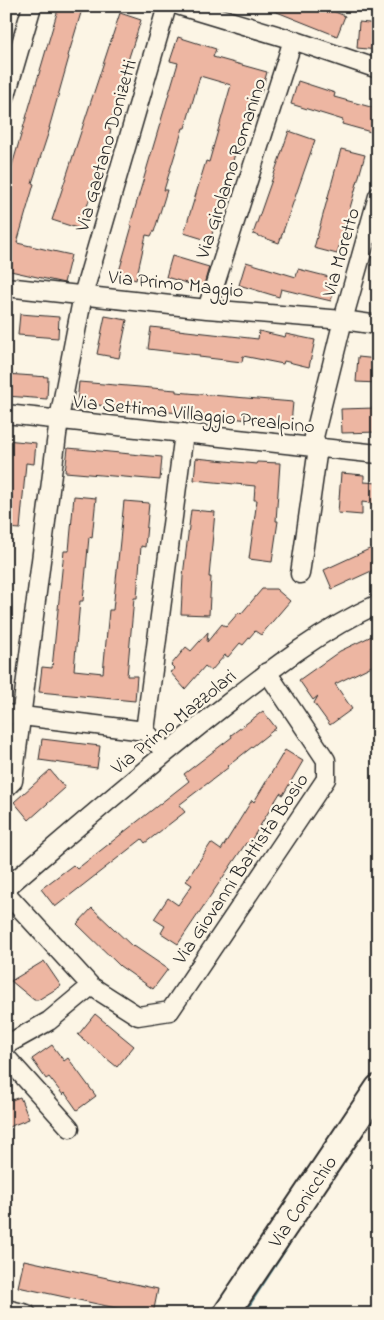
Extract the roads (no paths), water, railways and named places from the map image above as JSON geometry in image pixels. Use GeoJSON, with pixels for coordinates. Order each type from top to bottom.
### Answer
{"type":"FeatureCollection","features":[{"type":"Feature","properties":{"kind":"main road","name":"Via Conicchio"},"geometry":{"type":"LineString","coordinates":[[226,1314],[378,1088]]}},
{"type":"Feature","properties":{"kind":"street"},"geometry":{"type":"LineString","coordinates":[[6,95],[32,6]]}},
{"type":"Feature","properties":{"kind":"street","name":"Via Gaetano Donizetti"},"geometry":{"type":"LineString","coordinates":[[6,788],[13,781],[13,715],[59,419],[83,295],[167,6]]}},
{"type":"Feature","properties":{"kind":"street"},"geometry":{"type":"LineString","coordinates":[[180,6],[293,40],[378,69]]}},
{"type":"Feature","properties":{"kind":"street","name":"Via Girolamo Romanino"},"geometry":{"type":"LineString","coordinates":[[206,309],[293,40]]}},
{"type":"Feature","properties":{"kind":"street","name":"Via Moretto"},"geometry":{"type":"LineString","coordinates":[[342,320],[378,196]]}},
{"type":"Feature","properties":{"kind":"street","name":"Via Primo Maggio"},"geometry":{"type":"LineString","coordinates":[[6,286],[206,309],[342,320],[378,325]]}},
{"type":"Feature","properties":{"kind":"street"},"geometry":{"type":"LineString","coordinates":[[300,574],[318,448],[314,437],[342,320]]}},
{"type":"Feature","properties":{"kind":"street","name":"Via Settima Villaggio Prealpino"},"geometry":{"type":"LineString","coordinates":[[6,414],[378,454]]}},
{"type":"Feature","properties":{"kind":"street"},"geometry":{"type":"LineString","coordinates":[[145,731],[184,433]]}},
{"type":"Feature","properties":{"kind":"street","name":"Via Primo Mazzolari"},"geometry":{"type":"LineString","coordinates":[[6,888],[165,752],[267,672],[350,616],[378,604]]}},
{"type":"Feature","properties":{"kind":"street","name":"Via Giovanni Battista Bosio"},"geometry":{"type":"LineString","coordinates":[[6,893],[91,986],[138,1016],[170,1011],[326,779],[326,760],[267,672]]}},
{"type":"Feature","properties":{"kind":"street"},"geometry":{"type":"LineString","coordinates":[[13,715],[145,731],[165,752]]}},
{"type":"Feature","properties":{"kind":"street"},"geometry":{"type":"LineString","coordinates":[[6,1045],[49,1021],[91,986]]}},
{"type":"Feature","properties":{"kind":"street"},"geometry":{"type":"LineString","coordinates":[[6,1057],[70,1128]]}},
{"type":"Feature","properties":{"kind":"street"},"geometry":{"type":"LineString","coordinates":[[6,1309],[28,1314]]}},
{"type":"Feature","properties":{"kind":"waterway"},"geometry":{"type":"LineString","coordinates":[[248,1305],[287,1245]]}}]}
